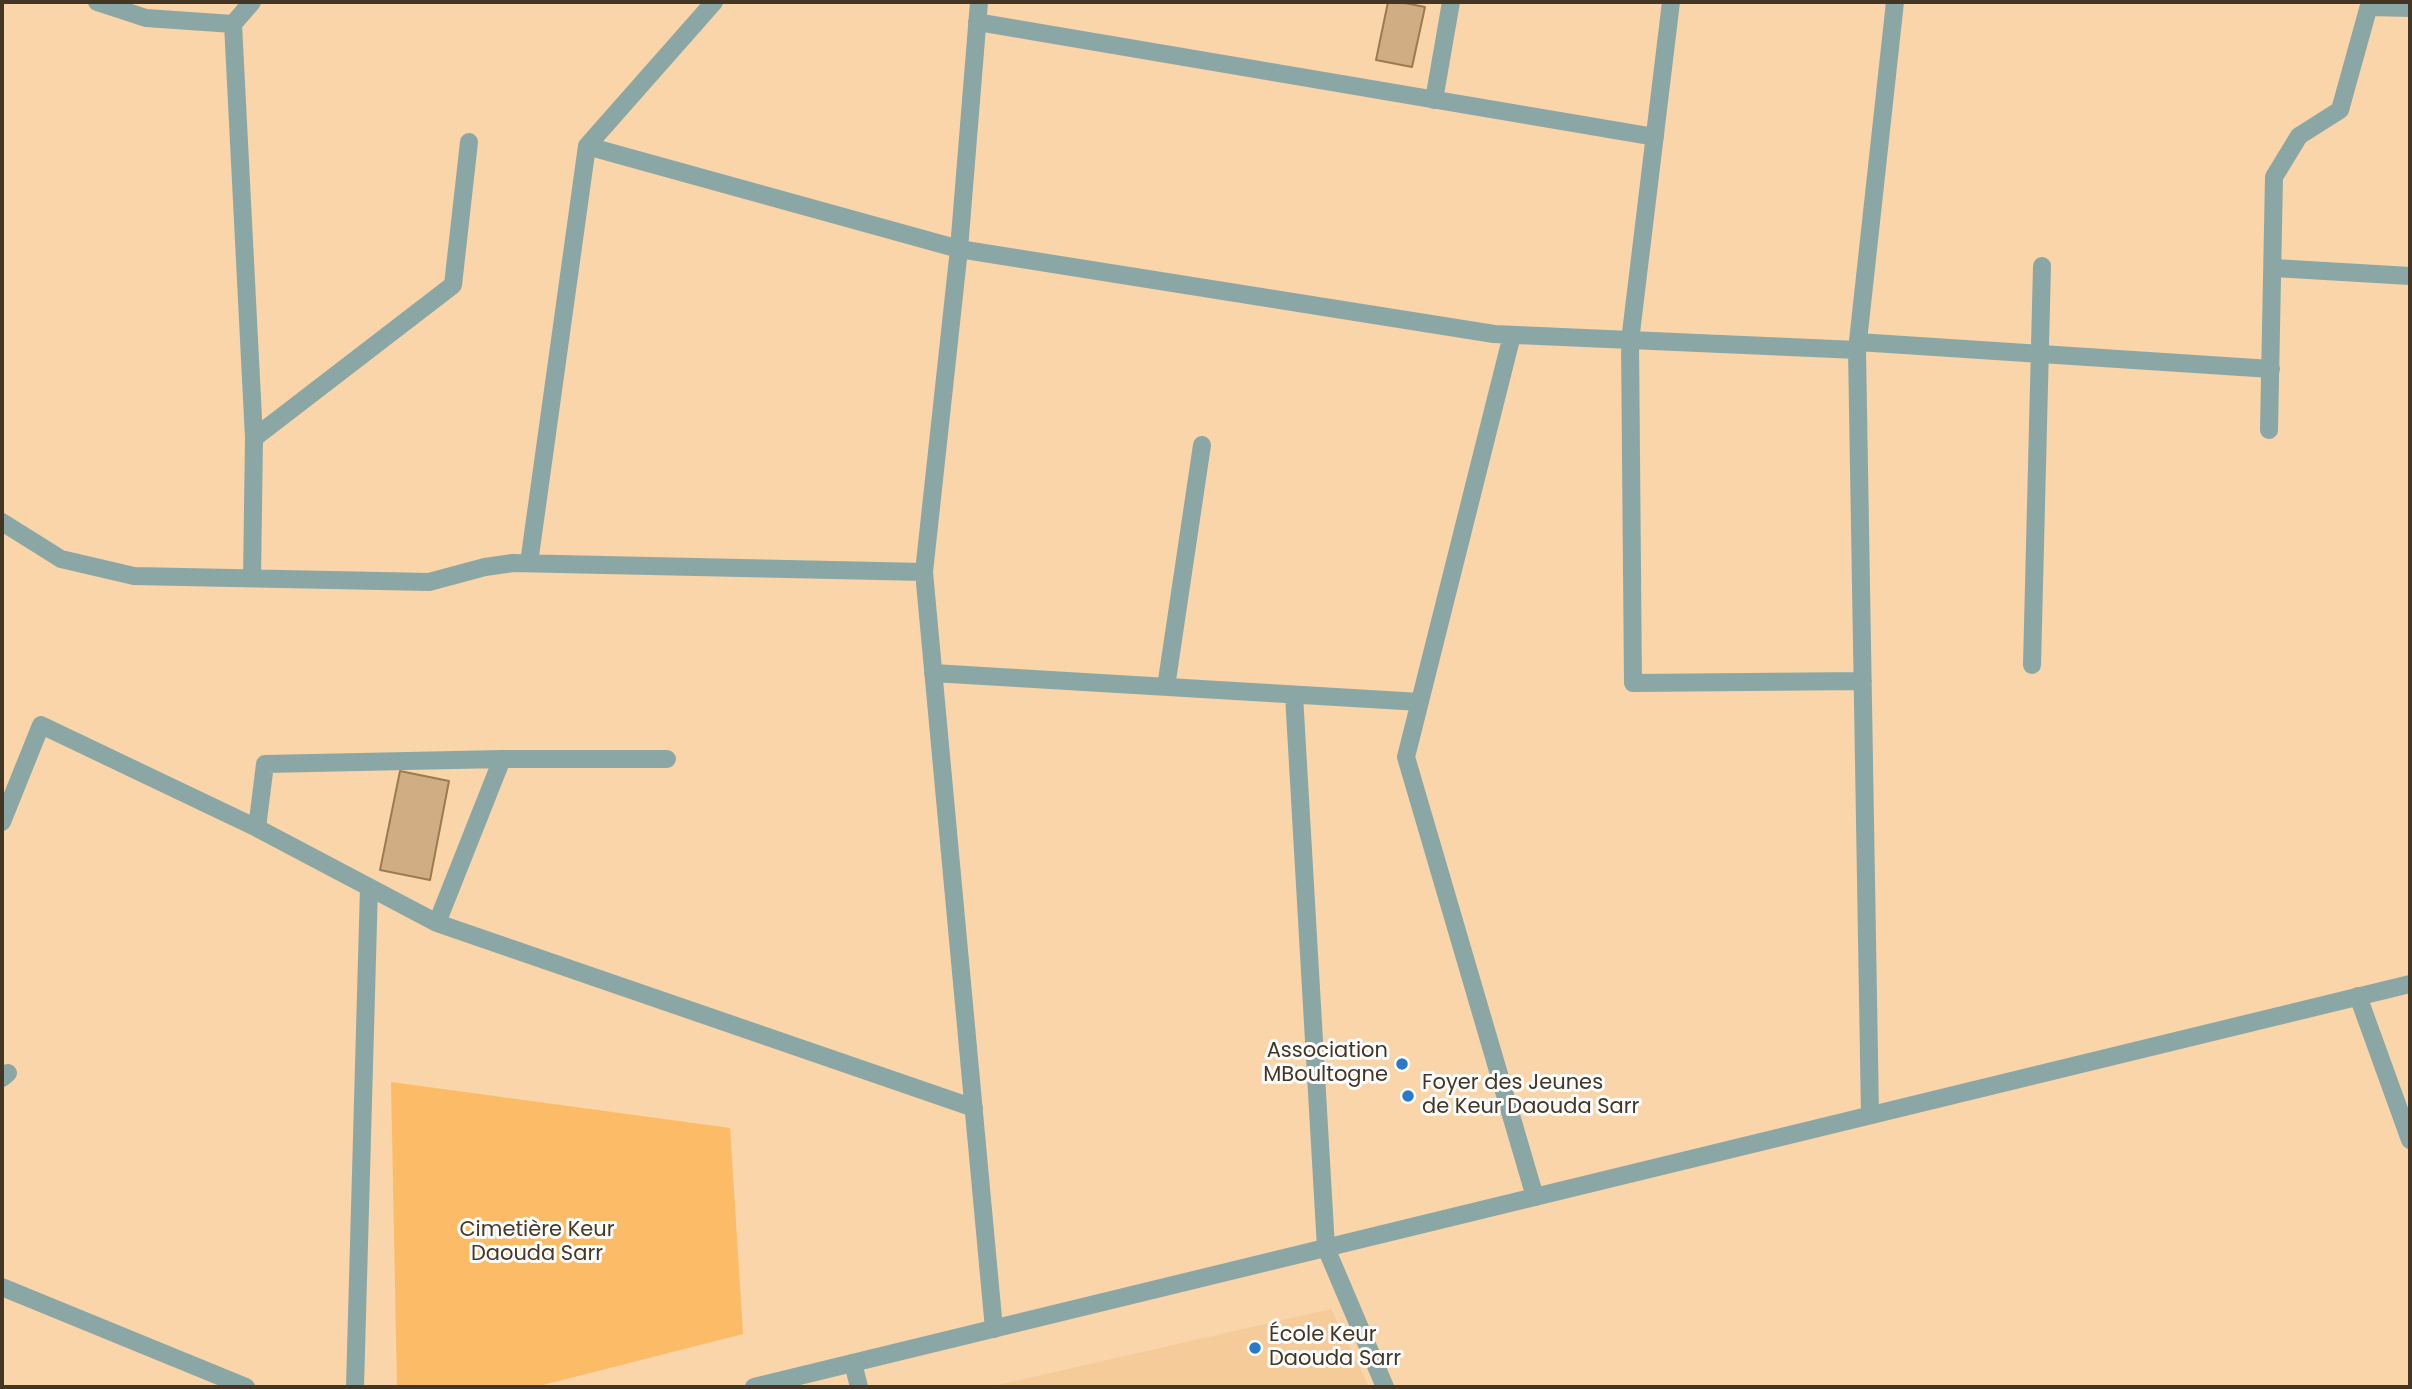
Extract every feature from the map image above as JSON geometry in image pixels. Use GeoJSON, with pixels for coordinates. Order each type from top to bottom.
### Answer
{"type":"FeatureCollection","features":[{"type":"Feature","properties":{"kind":"street"},"geometry":{"type":"LineString","coordinates":[[97,2],[146,18],[233,24]]}},
{"type":"Feature","properties":{"kind":"street"},"geometry":{"type":"LineString","coordinates":[[252,2],[233,24],[254,438],[252,578]]}},
{"type":"Feature","properties":{"kind":"street"},"geometry":{"type":"LineString","coordinates":[[528,563],[587,146],[714,2]]}},
{"type":"Feature","properties":{"kind":"street"},"geometry":{"type":"LineString","coordinates":[[979,2],[959,248],[924,572],[994,1329]]}},
{"type":"Feature","properties":{"kind":"street"},"geometry":{"type":"LineString","coordinates":[[1434,100],[1451,2]]}},
{"type":"Feature","properties":{"kind":"street"},"geometry":{"type":"LineString","coordinates":[[1671,2],[1630,341],[1633,683],[1863,681]]}},
{"type":"Feature","properties":{"kind":"street"},"geometry":{"type":"LineString","coordinates":[[1870,1115],[1858,346],[1895,2]]}},
{"type":"Feature","properties":{"kind":"street"},"geometry":{"type":"LineString","coordinates":[[2269,430],[2274,177],[2299,136],[2340,110],[2370,5],[2410,8]]}},
{"type":"Feature","properties":{"kind":"street"},"geometry":{"type":"LineString","coordinates":[[977,22],[1655,137]]}},
{"type":"Feature","properties":{"kind":"street"},"geometry":{"type":"LineString","coordinates":[[254,438],[453,285],[469,142]]}},
{"type":"Feature","properties":{"kind":"street"},"geometry":{"type":"LineString","coordinates":[[587,146],[959,248],[1494,334],[2039,354],[2271,369]]}},
{"type":"Feature","properties":{"kind":"street"},"geometry":{"type":"LineString","coordinates":[[2032,665],[2042,265]]}},
{"type":"Feature","properties":{"kind":"street"},"geometry":{"type":"LineString","coordinates":[[2274,268],[2410,276]]}},
{"type":"Feature","properties":{"kind":"street"},"geometry":{"type":"LineString","coordinates":[[1512,335],[1406,757],[1535,1197]]}},
{"type":"Feature","properties":{"kind":"street"},"geometry":{"type":"LineString","coordinates":[[1166,687],[1202,445]]}},
{"type":"Feature","properties":{"kind":"street"},"geometry":{"type":"LineString","coordinates":[[2,522],[61,559],[134,576],[429,582],[485,567],[513,563],[924,572]]}},
{"type":"Feature","properties":{"kind":"street"},"geometry":{"type":"LineString","coordinates":[[933,673],[1420,702]]}},
{"type":"Feature","properties":{"kind":"street"},"geometry":{"type":"LineString","coordinates":[[1294,695],[1326,1248],[1385,1387]]}},
{"type":"Feature","properties":{"kind":"street"},"geometry":{"type":"LineString","coordinates":[[2,822],[41,724],[257,828],[437,923],[974,1108]]}},
{"type":"Feature","properties":{"kind":"street"},"geometry":{"type":"LineString","coordinates":[[257,828],[265,764],[667,758]]}},
{"type":"Feature","properties":{"kind":"street"},"geometry":{"type":"LineString","coordinates":[[437,923],[502,759]]}},
{"type":"Feature","properties":{"kind":"street"},"geometry":{"type":"LineString","coordinates":[[355,1387],[369,887]]}},
{"type":"Feature","properties":{"kind":"street"},"geometry":{"type":"LineString","coordinates":[[754,1387],[2410,984]]}},
{"type":"Feature","properties":{"kind":"street"},"geometry":{"type":"LineString","coordinates":[[2358,996],[2410,1140]]}},
{"type":"Feature","properties":{"kind":"street"},"geometry":{"type":"LineString","coordinates":[[2,1287],[246,1387]]}},
{"type":"Feature","properties":{"kind":"street"},"geometry":{"type":"LineString","coordinates":[[853,1363],[859,1387]]}},
{"type":"Feature","properties":{"kind":"shaded area","name":"École Keur Daouda Sarr"},"geometry":{"type":"Polygon","coordinates":[[[1331,1309],[1369,1387],[989,1387],[1331,1309]]]}},
{"type":"Feature","properties":{"kind":"green space","name":"Cimetière Keur Daouda Sarr"},"geometry":{"type":"Polygon","coordinates":[[[391,1082],[730,1128],[743,1334],[535,1387],[397,1387],[391,1082]]]}},
{"type":"Feature","properties":{"kind":"building"},"geometry":{"type":"Polygon","coordinates":[[[1388,2],[1425,7],[1412,67],[1376,60],[1388,2]]]}},
{"type":"Feature","properties":{"kind":"building"},"geometry":{"type":"Polygon","coordinates":[[[400,771],[449,781],[430,880],[380,870],[400,771]]]}},
{"type":"Feature","properties":{"kind":"place","name":"Association MBoultogne"},"geometry":{"type":"Point","coordinates":[1402,1064]}},
{"type":"Feature","properties":{"kind":"place","name":"Foyer des Jeunes de Keur Daouda Sarr"},"geometry":{"type":"Point","coordinates":[1408,1096]}},
{"type":"Feature","properties":{"kind":"place","name":"École Keur Daouda Sarr"},"geometry":{"type":"Point","coordinates":[1255,1348]}}]}
